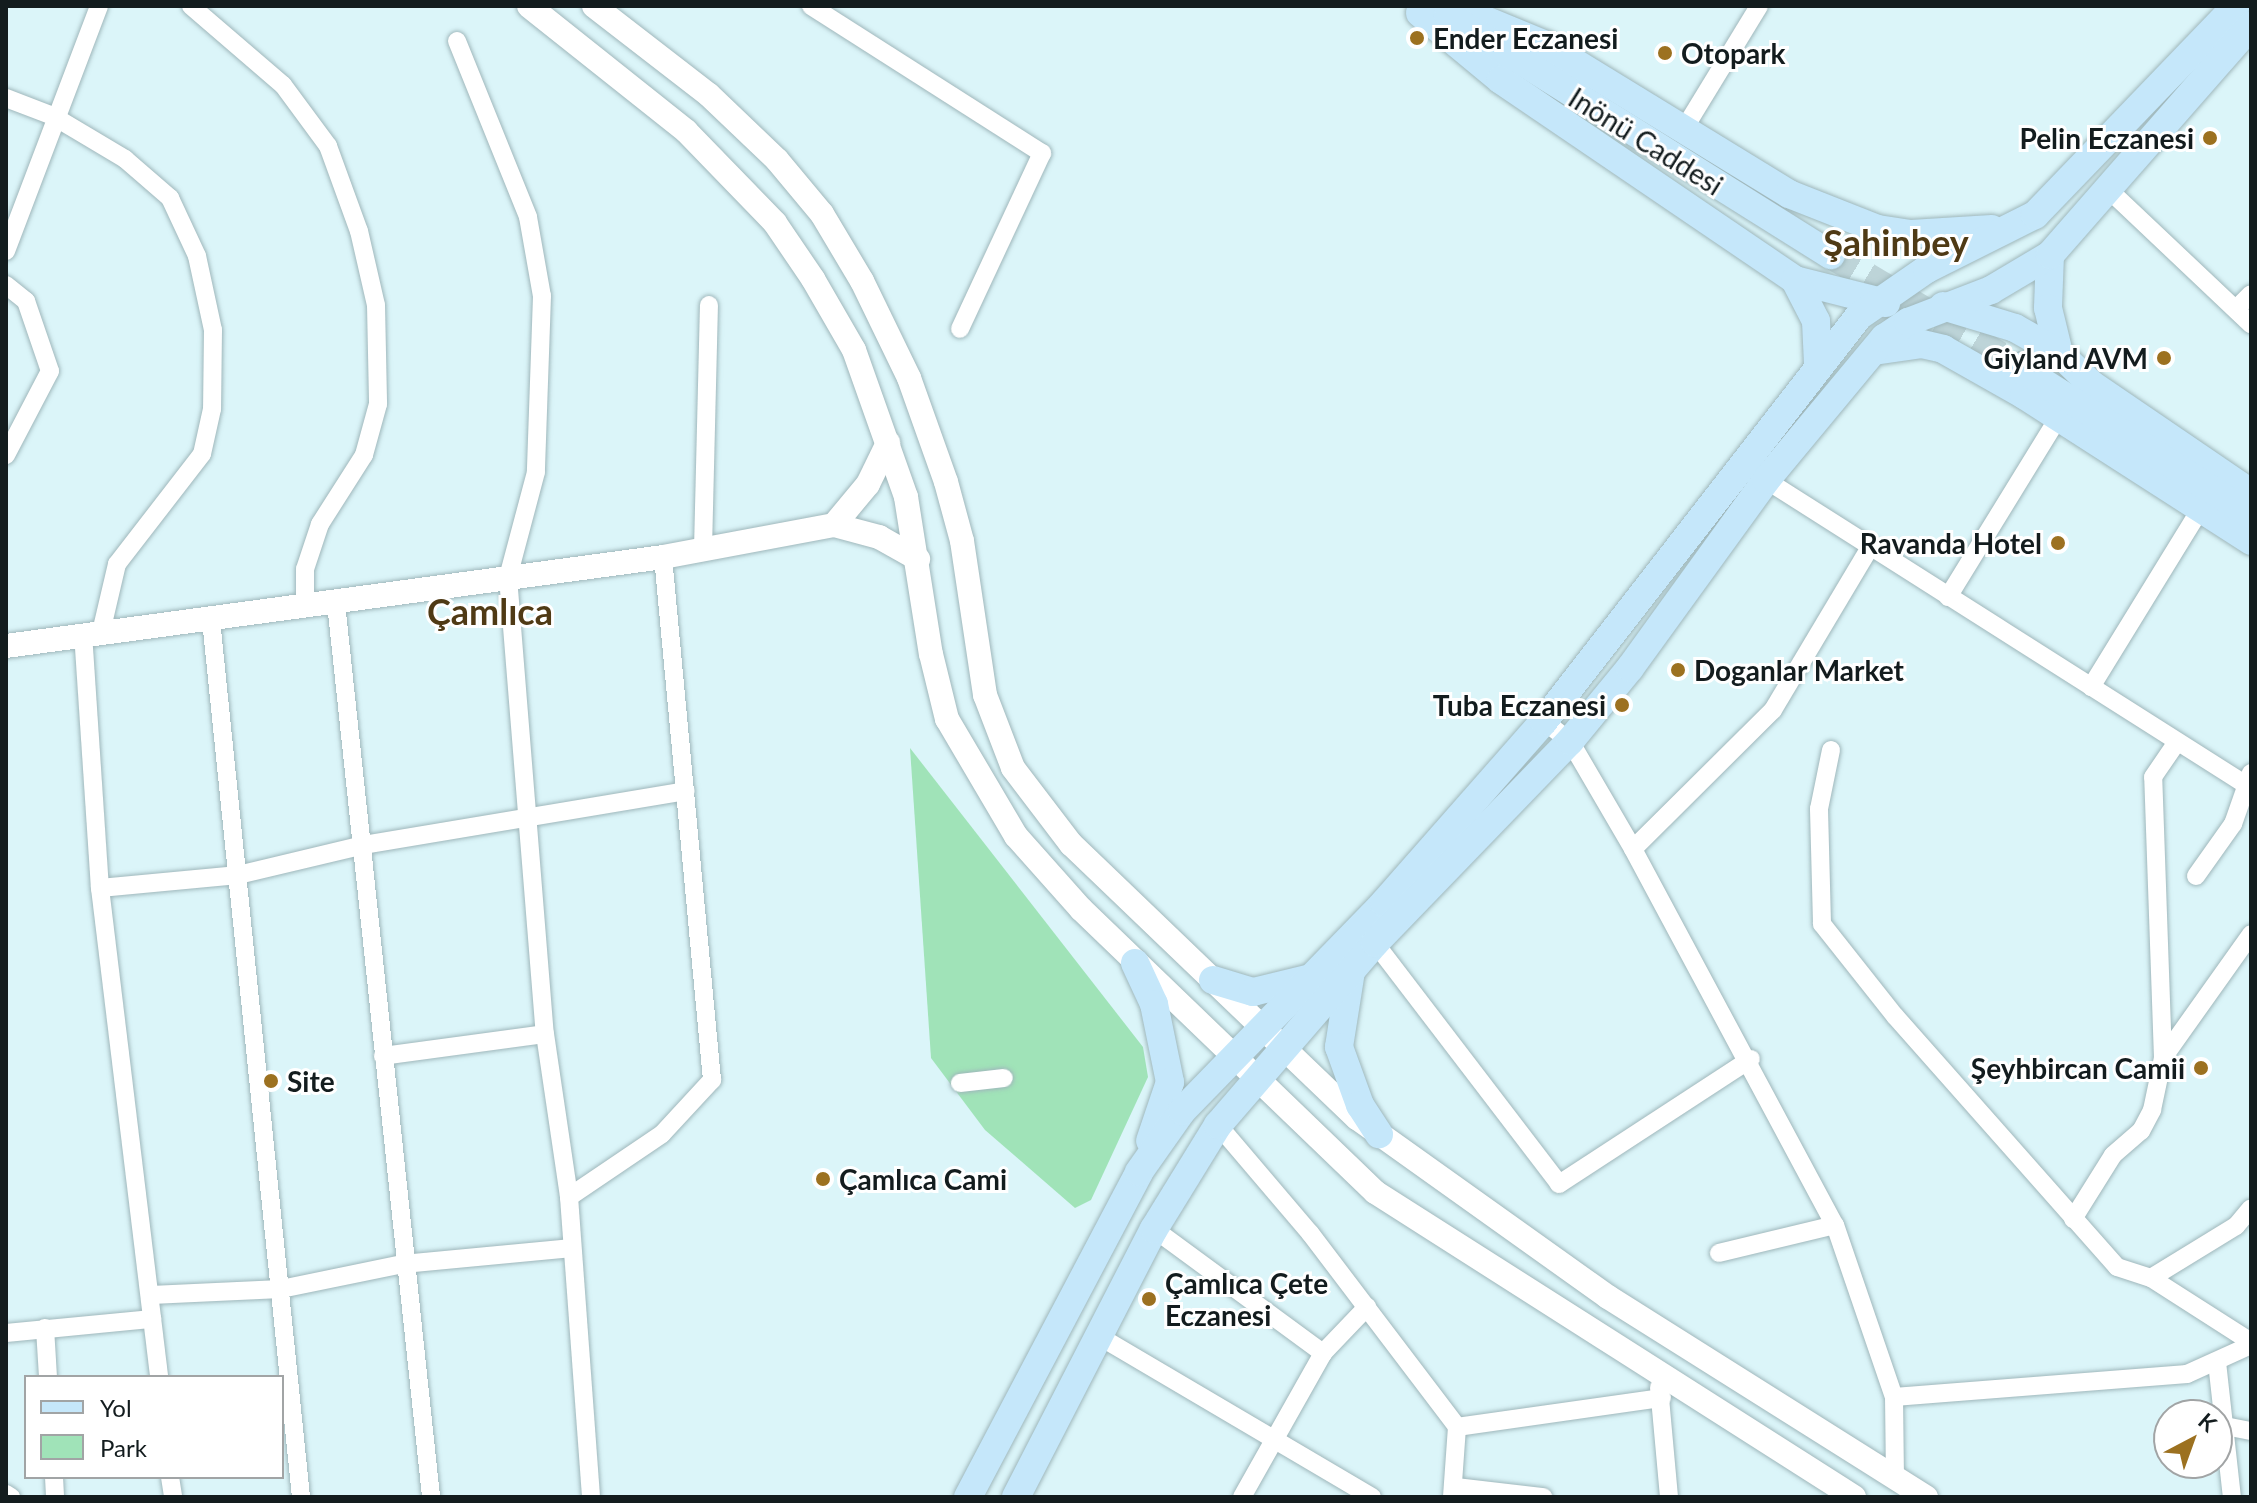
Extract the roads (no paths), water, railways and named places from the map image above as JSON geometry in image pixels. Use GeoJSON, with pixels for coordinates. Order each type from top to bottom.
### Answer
{"type":"FeatureCollection","features":[{"type":"Feature","properties":{"kind":"main road"},"geometry":{"type":"LineString","coordinates":[[529,6],[686,131],[775,223],[854,350],[906,497],[931,654],[947,719],[978,779],[1016,836],[1135,963],[1259,1077],[1309,1133],[1375,1192],[1854,1497]]}},
{"type":"Feature","properties":{"kind":"main road"},"geometry":{"type":"LineString","coordinates":[[594,6],[709,95],[777,160],[822,214],[909,378],[946,482],[962,541],[985,695],[1013,768],[1071,844],[1379,1134],[1608,1297],[1926,1497]]}},
{"type":"Feature","properties":{"kind":"main road"},"geometry":{"type":"LineString","coordinates":[[968,1497],[1139,1172],[1182,1111],[1384,903],[1544,721],[1818,364],[1876,302],[1951,256],[2035,215],[2236,6]]}},
{"type":"Feature","properties":{"kind":"main road"},"geometry":{"type":"LineString","coordinates":[[1422,8],[1546,45],[1789,194],[1878,229],[1911,234],[2005,228]]}},
{"type":"Feature","properties":{"kind":"main road"},"geometry":{"type":"LineString","coordinates":[[1422,8],[1501,80],[1795,280],[1876,302],[1949,307],[2015,328],[2059,353],[2129,411],[2251,493]]}},
{"type":"Feature","properties":{"kind":"main road","name":"Inönü Caddesi"},"geometry":{"type":"LineString","coordinates":[[1456,16],[1831,255]]}},
{"type":"Feature","properties":{"kind":"main road"},"geometry":{"type":"LineString","coordinates":[[1016,1497],[1154,1229],[1218,1125],[1375,943],[1570,741],[1630,668],[1766,480],[1874,351],[1908,322],[1991,290],[2050,255],[2251,25]]}},
{"type":"Feature","properties":{"kind":"main road"},"geometry":{"type":"LineString","coordinates":[[2050,255],[2048,308],[2059,353]]}},
{"type":"Feature","properties":{"kind":"main road"},"geometry":{"type":"LineString","coordinates":[[1795,280],[1816,321],[1818,364]]}},
{"type":"Feature","properties":{"kind":"main road"},"geometry":{"type":"LineString","coordinates":[[1874,351],[1922,344],[1943,349],[2251,541]]}},
{"type":"Feature","properties":{"kind":"main road"},"geometry":{"type":"LineString","coordinates":[[2019,367],[2251,515]]}},
{"type":"Feature","properties":{"kind":"main road"},"geometry":{"type":"LineString","coordinates":[[834,525],[868,484],[888,443]]}},
{"type":"Feature","properties":{"kind":"main road"},"geometry":{"type":"LineString","coordinates":[[6,646],[663,557],[834,525],[879,537],[918,559]]}},
{"type":"Feature","properties":{"kind":"main road"},"geometry":{"type":"LineString","coordinates":[[1135,963],[1154,1004],[1170,1082],[1139,1172]]}},
{"type":"Feature","properties":{"kind":"main road"},"geometry":{"type":"LineString","coordinates":[[1351,971],[1339,1047],[1360,1105],[1379,1134]]}},
{"type":"Feature","properties":{"kind":"main road"},"geometry":{"type":"LineString","coordinates":[[1213,980],[1253,992],[1307,979]]}},
{"type":"Feature","properties":{"kind":"street"},"geometry":{"type":"LineString","coordinates":[[6,251],[53,116],[99,6]]}},
{"type":"Feature","properties":{"kind":"street"},"geometry":{"type":"LineString","coordinates":[[191,6],[283,85],[328,146],[359,231],[376,305],[378,404],[364,455],[320,524],[305,569],[305,606]]}},
{"type":"Feature","properties":{"kind":"street"},"geometry":{"type":"LineString","coordinates":[[811,6],[1042,153],[960,329]]}},
{"type":"Feature","properties":{"kind":"street"},"geometry":{"type":"LineString","coordinates":[[1684,129],[1759,6]]}},
{"type":"Feature","properties":{"kind":"street"},"geometry":{"type":"LineString","coordinates":[[457,41],[528,217],[542,296],[536,472],[508,577],[545,1034],[569,1197],[591,1497]]}},
{"type":"Feature","properties":{"kind":"street"},"geometry":{"type":"LineString","coordinates":[[6,98],[53,116],[125,159],[170,198],[197,256],[213,330],[212,409],[202,454],[117,564],[92,633],[100,888],[159,1375]]}},
{"type":"Feature","properties":{"kind":"street"},"geometry":{"type":"LineString","coordinates":[[2108,189],[2251,324]]}},
{"type":"Feature","properties":{"kind":"street"},"geometry":{"type":"LineString","coordinates":[[6,285],[26,301],[50,371],[6,455]]}},
{"type":"Feature","properties":{"kind":"street"},"geometry":{"type":"LineString","coordinates":[[2236,309],[2251,294]]}},
{"type":"Feature","properties":{"kind":"street"},"geometry":{"type":"LineString","coordinates":[[703,549],[709,305]]}},
{"type":"Feature","properties":{"kind":"street"},"geometry":{"type":"LineString","coordinates":[[1948,597],[2058,418]]}},
{"type":"Feature","properties":{"kind":"street"},"geometry":{"type":"LineString","coordinates":[[1766,480],[2177,742],[2249,782],[2233,824],[2196,876]]}},
{"type":"Feature","properties":{"kind":"street"},"geometry":{"type":"LineString","coordinates":[[2091,687],[2200,510]]}},
{"type":"Feature","properties":{"kind":"street"},"geometry":{"type":"LineString","coordinates":[[1633,849],[1773,710],[1870,547]]}},
{"type":"Feature","properties":{"kind":"street"},"geometry":{"type":"LineString","coordinates":[[569,1197],[662,1134],[712,1080],[663,557]]}},
{"type":"Feature","properties":{"kind":"street"},"geometry":{"type":"LineString","coordinates":[[336,603],[364,845],[403,1264],[431,1497]]}},
{"type":"Feature","properties":{"kind":"street"},"geometry":{"type":"LineString","coordinates":[[211,620],[238,875],[254,1077],[281,1289],[301,1497]]}},
{"type":"Feature","properties":{"kind":"street"},"geometry":{"type":"LineString","coordinates":[[1544,721],[1570,741],[1633,849],[1751,1059],[1835,1225],[1894,1397],[1895,1475]]}},
{"type":"Feature","properties":{"kind":"street"},"geometry":{"type":"LineString","coordinates":[[2073,1219],[2113,1155],[2141,1131],[2152,1110],[2163,1058],[2153,777],[2177,742]]}},
{"type":"Feature","properties":{"kind":"street"},"geometry":{"type":"LineString","coordinates":[[1831,750],[1819,809],[1822,924],[1895,1016],[2117,1267],[2151,1278],[2251,1344],[2187,1374],[1894,1397]]}},
{"type":"Feature","properties":{"kind":"street"},"geometry":{"type":"LineString","coordinates":[[100,888],[238,875],[364,845],[686,791]]}},
{"type":"Feature","properties":{"kind":"street"},"geometry":{"type":"LineString","coordinates":[[2163,1058],[2251,934]]}},
{"type":"Feature","properties":{"kind":"street"},"geometry":{"type":"LineString","coordinates":[[1375,943],[1559,1184],[1751,1059]]}},
{"type":"Feature","properties":{"kind":"street"},"geometry":{"type":"LineString","coordinates":[[383,1056],[545,1034]]}},
{"type":"Feature","properties":{"kind":"street"},"geometry":{"type":"LineString","coordinates":[[960,1083],[1004,1078]]}},
{"type":"Feature","properties":{"kind":"street"},"geometry":{"type":"LineString","coordinates":[[1218,1125],[1367,1307],[1457,1427],[1454,1492],[1543,1497]]}},
{"type":"Feature","properties":{"kind":"street"},"geometry":{"type":"LineString","coordinates":[[2151,1278],[2236,1226],[2251,1208]]}},
{"type":"Feature","properties":{"kind":"street"},"geometry":{"type":"LineString","coordinates":[[1719,1253],[1835,1225]]}},
{"type":"Feature","properties":{"kind":"street"},"geometry":{"type":"LineString","coordinates":[[1154,1229],[1323,1353]]}},
{"type":"Feature","properties":{"kind":"street"},"geometry":{"type":"LineString","coordinates":[[151,1295],[281,1289],[403,1264],[572,1248]]}},
{"type":"Feature","properties":{"kind":"street"},"geometry":{"type":"LineString","coordinates":[[1242,1497],[1272,1438],[1323,1353],[1367,1307]]}},
{"type":"Feature","properties":{"kind":"street"},"geometry":{"type":"LineString","coordinates":[[6,1333],[152,1319]]}},
{"type":"Feature","properties":{"kind":"street"},"geometry":{"type":"LineString","coordinates":[[45,1328],[48,1375]]}},
{"type":"Feature","properties":{"kind":"street"},"geometry":{"type":"LineString","coordinates":[[1097,1335],[1372,1497]]}},
{"type":"Feature","properties":{"kind":"street"},"geometry":{"type":"LineString","coordinates":[[2217,1362],[2222,1399]]}},
{"type":"Feature","properties":{"kind":"street"},"geometry":{"type":"LineString","coordinates":[[1655,1373],[1662,1398],[1669,1497]]}},
{"type":"Feature","properties":{"kind":"street"},"geometry":{"type":"LineString","coordinates":[[1457,1427],[1662,1398]]}},
{"type":"Feature","properties":{"kind":"street"},"geometry":{"type":"LineString","coordinates":[[6,1494],[11,1497]]}},
{"type":"Feature","properties":{"kind":"tunnel"},"geometry":{"type":"LineString","coordinates":[[1831,255],[2019,367]]}},
{"type":"Feature","properties":{"kind":"place","name":"Ender Eczanesi"},"geometry":{"type":"Point","coordinates":[1417,38]}},
{"type":"Feature","properties":{"kind":"place","name":"Otopark"},"geometry":{"type":"Point","coordinates":[1665,53]}},
{"type":"Feature","properties":{"kind":"place","name":"Pelin Eczanesi"},"geometry":{"type":"Point","coordinates":[2210,138]}},
{"type":"Feature","properties":{"kind":"place","name":"Giyland AVM"},"geometry":{"type":"Point","coordinates":[2164,358]}},
{"type":"Feature","properties":{"kind":"place","name":"Ravanda Hotel"},"geometry":{"type":"Point","coordinates":[2058,543]}},
{"type":"Feature","properties":{"kind":"place","name":"Doganlar Market"},"geometry":{"type":"Point","coordinates":[1678,670]}},
{"type":"Feature","properties":{"kind":"place","name":"Tuba Eczanesi"},"geometry":{"type":"Point","coordinates":[1622,705]}},
{"type":"Feature","properties":{"kind":"place","name":"Şeyhbircan Camii"},"geometry":{"type":"Point","coordinates":[2201,1068]}},
{"type":"Feature","properties":{"kind":"place","name":"Site"},"geometry":{"type":"Point","coordinates":[271,1081]}},
{"type":"Feature","properties":{"kind":"place","name":"Çamlıca Cami"},"geometry":{"type":"Point","coordinates":[823,1179]}},
{"type":"Feature","properties":{"kind":"place","name":"Çamlıca Çete Eczanesi"},"geometry":{"type":"Point","coordinates":[1149,1299]}},
{"type":"Feature","properties":{"kind":"district","name":"Şahinbey"},"geometry":{"type":"Point","coordinates":[1896,243]}},
{"type":"Feature","properties":{"kind":"district","name":"Çamlıca"},"geometry":{"type":"Point","coordinates":[490,612]}}]}
